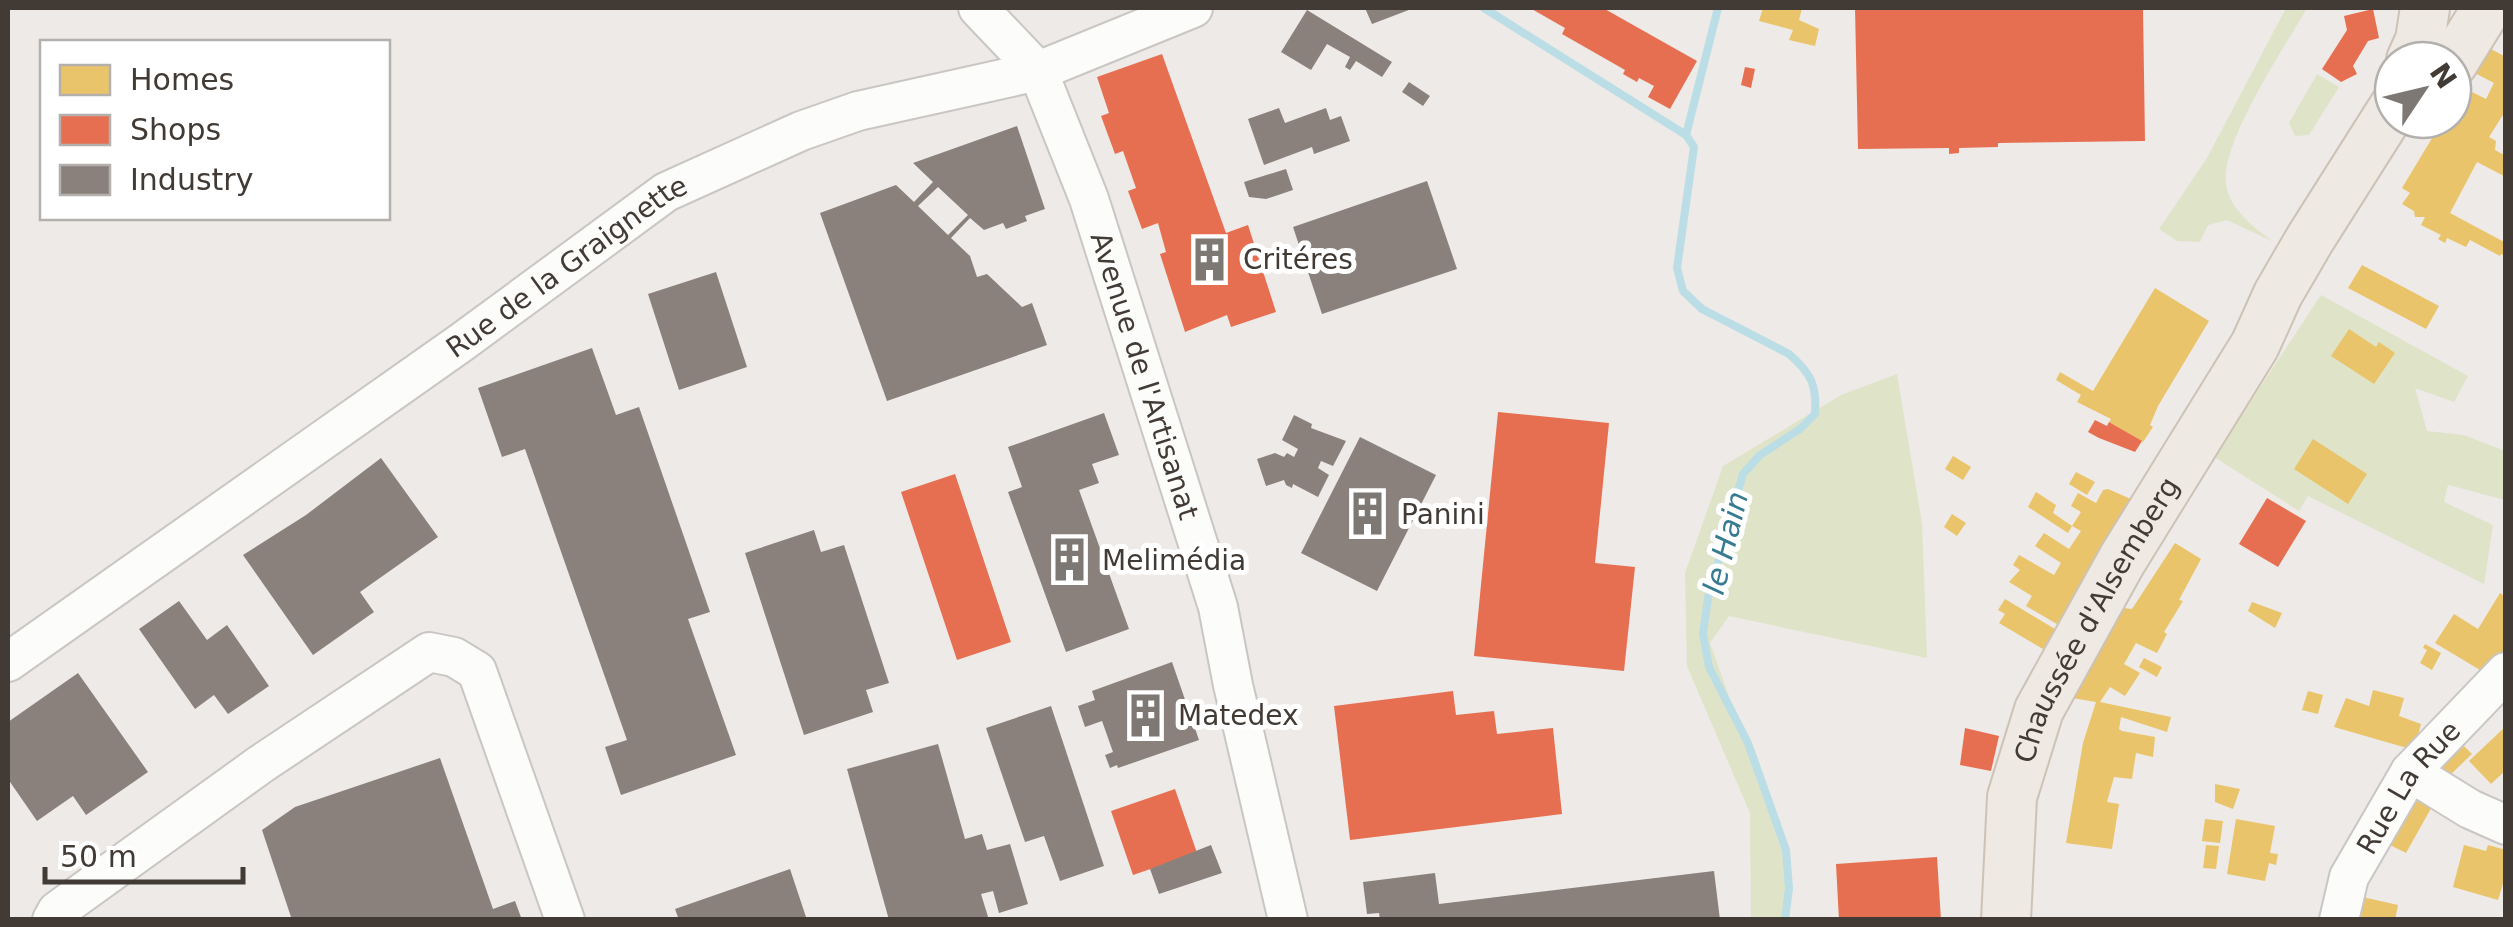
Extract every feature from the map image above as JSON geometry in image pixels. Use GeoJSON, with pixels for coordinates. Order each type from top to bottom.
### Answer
{"type":"FeatureCollection","features":[{"type":"Feature","properties":{"kind":"main road"},"geometry":{"type":"LineString","coordinates":[[2420,40],[2425,8]]}},
{"type":"Feature","properties":{"kind":"main road"},"geometry":{"type":"LineString","coordinates":[[2440,40],[2458,8]]}},
{"type":"Feature","properties":{"kind":"main road"},"geometry":{"type":"LineString","coordinates":[[2467,40],[2487,8]]}},
{"type":"Feature","properties":{"kind":"main road","name":"Chaussée d'Alsemberg"},"geometry":{"type":"LineString","coordinates":[[2006,920],[2012,797],[2039,710],[2122,560],[2255,344],[2286,280],[2373,140]]}},
{"type":"Feature","properties":{"kind":"main road","name":"Chaussée d'Alsemberg"},"geometry":{"type":"LineString","coordinates":[[2255,344],[2293,302],[2402,140]]}},
{"type":"Feature","properties":{"kind":"street"},"geometry":{"type":"LineString","coordinates":[[978,8],[1038,71]]}},
{"type":"Feature","properties":{"kind":"street","name":"Rue de la Graignette"},"geometry":{"type":"LineString","coordinates":[[8,662],[462,342],[666,192],[770,144],[858,111],[1038,71],[1193,8]]}},
{"type":"Feature","properties":{"kind":"street","name":"Avenue de l'Artisanat"},"geometry":{"type":"LineString","coordinates":[[1038,71],[1089,200],[1218,608],[1232,685],[1288,920]]}},
{"type":"Feature","properties":{"kind":"street"},"geometry":{"type":"LineString","coordinates":[[52,920],[57,911],[261,764],[429,652],[454,658],[477,671],[565,920]]}},
{"type":"Feature","properties":{"kind":"street","name":"Rue La Rue"},"geometry":{"type":"LineString","coordinates":[[2338,920],[2349,876],[2410,772],[2506,672]]}},
{"type":"Feature","properties":{"kind":"street"},"geometry":{"type":"LineString","coordinates":[[2410,772],[2470,809],[2506,824]]}},
{"type":"Feature","properties":{"kind":"green space"},"geometry":{"type":"Polygon","coordinates":[[[2286,8],[2307,8],[2244,119],[2233,143],[2226,183],[2237,209],[2274,242],[2227,220],[2208,225],[2200,242],[2177,241],[2159,229],[2207,158],[2286,8]]]}},
{"type":"Feature","properties":{"kind":"green space"},"geometry":{"type":"Polygon","coordinates":[[[2317,74],[2339,87],[2309,135],[2295,136],[2289,123],[2317,74]]]}},
{"type":"Feature","properties":{"kind":"green space"},"geometry":{"type":"Polygon","coordinates":[[[2321,295],[2468,376],[2454,402],[2415,388],[2427,431],[2464,435],[2505,451],[2505,500],[2448,485],[2444,502],[2493,525],[2484,584],[2308,496],[2299,511],[2214,457],[2321,295]]]}},
{"type":"Feature","properties":{"kind":"green space"},"geometry":{"type":"Polygon","coordinates":[[[1897,374],[1922,523],[1927,658],[1729,616],[1710,643],[1786,857],[1787,919],[1751,919],[1750,813],[1687,666],[1685,573],[1723,466],[1841,395],[1897,374]]]}},
{"type":"Feature","properties":{"kind":"building: Homes"},"geometry":{"type":"Polygon","coordinates":[[[1763,8],[1802,8],[1799,20],[1819,29],[1815,46],[1789,40],[1793,30],[1759,21],[1763,8]]]}},
{"type":"Feature","properties":{"kind":"building: Homes"},"geometry":{"type":"Polygon","coordinates":[[[2487,47],[2506,57],[2506,110],[2489,137],[2496,141],[2495,150],[2506,156],[2506,177],[2477,162],[2450,213],[2506,243],[2506,256],[2470,240],[2466,247],[2447,238],[2445,243],[2438,239],[2441,235],[2421,225],[2425,217],[2415,217],[2414,211],[2402,204],[2410,193],[2402,188],[2431,140],[2473,140],[2473,92],[2486,99],[2494,83],[2473,72],[2487,47]]]}},
{"type":"Feature","properties":{"kind":"building: Homes"},"geometry":{"type":"Polygon","coordinates":[[[2362,265],[2439,306],[2426,329],[2348,288],[2362,265]]]}},
{"type":"Feature","properties":{"kind":"building: Homes"},"geometry":{"type":"Polygon","coordinates":[[[2155,288],[2209,321],[2158,406],[2150,425],[2153,427],[2143,442],[2109,422],[2111,419],[2077,402],[2081,395],[2056,380],[2060,372],[2093,391],[2155,288]]]}},
{"type":"Feature","properties":{"kind":"building: Homes"},"geometry":{"type":"Polygon","coordinates":[[[2349,329],[2376,347],[2379,342],[2395,353],[2374,384],[2331,356],[2349,329]]]}},
{"type":"Feature","properties":{"kind":"building: Homes"},"geometry":{"type":"Polygon","coordinates":[[[2313,439],[2367,474],[2348,504],[2294,469],[2313,439]]]}},
{"type":"Feature","properties":{"kind":"building: Homes"},"geometry":{"type":"Polygon","coordinates":[[[1953,456],[1971,467],[1963,480],[1945,469],[1953,456]]]}},
{"type":"Feature","properties":{"kind":"building: Homes"},"geometry":{"type":"Polygon","coordinates":[[[2076,472],[2095,482],[2087,495],[2069,484],[2076,472]]]}},
{"type":"Feature","properties":{"kind":"building: Homes"},"geometry":{"type":"Polygon","coordinates":[[[2103,490],[2133,500],[2057,624],[2026,606],[2032,596],[2009,582],[2020,570],[2013,565],[2019,555],[2054,575],[2061,563],[2035,546],[2044,533],[2069,549],[2081,531],[2072,526],[2081,512],[2071,506],[2078,493],[2096,503],[2103,490]]]}},
{"type":"Feature","properties":{"kind":"building: Homes"},"geometry":{"type":"Polygon","coordinates":[[[2036,492],[2056,505],[2053,513],[2072,526],[2068,533],[2028,507],[2036,492]]]}},
{"type":"Feature","properties":{"kind":"building: Homes"},"geometry":{"type":"Polygon","coordinates":[[[1952,514],[1966,523],[1957,536],[1944,527],[1952,514]]]}},
{"type":"Feature","properties":{"kind":"building: Homes"},"geometry":{"type":"Polygon","coordinates":[[[2175,543],[2201,559],[2179,600],[2183,601],[2164,632],[2167,634],[2157,653],[2136,643],[2124,664],[2140,673],[2125,696],[2110,687],[2100,702],[2171,717],[2167,732],[2121,717],[2122,731],[2155,737],[2153,757],[2136,753],[2132,779],[2114,777],[2107,802],[2119,804],[2112,849],[2066,843],[2083,743],[2096,702],[2072,698],[2123,608],[2132,609],[2175,543]]]}},
{"type":"Feature","properties":{"kind":"building: Homes"},"geometry":{"type":"Polygon","coordinates":[[[2500,593],[2506,597],[2506,659],[2490,676],[2435,643],[2454,614],[2478,629],[2500,593]]]}},
{"type":"Feature","properties":{"kind":"building: Homes"},"geometry":{"type":"Polygon","coordinates":[[[2005,599],[2055,629],[2043,649],[1999,623],[2005,614],[1998,610],[2005,599]]]}},
{"type":"Feature","properties":{"kind":"building: Homes"},"geometry":{"type":"Polygon","coordinates":[[[2252,602],[2282,613],[2275,628],[2248,611],[2252,602]]]}},
{"type":"Feature","properties":{"kind":"building: Homes"},"geometry":{"type":"Polygon","coordinates":[[[2425,644],[2441,653],[2432,670],[2420,663],[2427,650],[2423,648],[2425,644]]]}},
{"type":"Feature","properties":{"kind":"building: Homes"},"geometry":{"type":"Polygon","coordinates":[[[2144,658],[2162,667],[2157,677],[2139,667],[2144,658]]]}},
{"type":"Feature","properties":{"kind":"building: Homes"},"geometry":{"type":"Polygon","coordinates":[[[2373,690],[2404,698],[2399,716],[2421,724],[2414,750],[2334,727],[2346,698],[2369,706],[2373,690]]]}},
{"type":"Feature","properties":{"kind":"building: Homes"},"geometry":{"type":"Polygon","coordinates":[[[2308,691],[2323,695],[2318,714],[2302,710],[2308,691]]]}},
{"type":"Feature","properties":{"kind":"building: Homes"},"geometry":{"type":"Polygon","coordinates":[[[2506,726],[2506,770],[2491,784],[2469,761],[2506,726]]]}},
{"type":"Feature","properties":{"kind":"building: Homes"},"geometry":{"type":"Polygon","coordinates":[[[2461,743],[2472,754],[2450,775],[2439,764],[2461,743]]]}},
{"type":"Feature","properties":{"kind":"building: Homes"},"geometry":{"type":"Polygon","coordinates":[[[2215,784],[2240,789],[2233,809],[2215,802],[2215,784]]]}},
{"type":"Feature","properties":{"kind":"building: Homes"},"geometry":{"type":"Polygon","coordinates":[[[2410,791],[2434,803],[2406,853],[2382,841],[2410,791]]]}},
{"type":"Feature","properties":{"kind":"building: Homes"},"geometry":{"type":"Polygon","coordinates":[[[2205,819],[2223,821],[2220,843],[2202,841],[2205,819]]]}},
{"type":"Feature","properties":{"kind":"building: Homes"},"geometry":{"type":"Polygon","coordinates":[[[2236,819],[2275,826],[2270,853],[2278,854],[2276,865],[2269,863],[2265,881],[2227,874],[2236,819]]]}},
{"type":"Feature","properties":{"kind":"building: Homes"},"geometry":{"type":"Polygon","coordinates":[[[2206,845],[2219,846],[2216,869],[2203,868],[2206,845]]]}},
{"type":"Feature","properties":{"kind":"building: Homes"},"geometry":{"type":"Polygon","coordinates":[[[2464,845],[2486,851],[2488,845],[2506,850],[2506,874],[2498,900],[2453,887],[2464,845]]]}},
{"type":"Feature","properties":{"kind":"building: Homes"},"geometry":{"type":"Polygon","coordinates":[[[2358,896],[2398,905],[2395,920],[2354,920],[2358,896]]]}},
{"type":"Feature","properties":{"kind":"building: Shops"},"geometry":{"type":"Polygon","coordinates":[[[1530,8],[1603,8],[1697,61],[1670,109],[1648,97],[1654,86],[1623,74],[1625,70],[1562,34],[1565,28],[1530,8]]]}},
{"type":"Feature","properties":{"kind":"building: Shops"},"geometry":{"type":"Polygon","coordinates":[[[1855,8],[2143,8],[2145,141],[1998,143],[1998,147],[1959,148],[1959,153],[1949,154],[1949,148],[1858,149],[1855,8]]]}},
{"type":"Feature","properties":{"kind":"building: Shops"},"geometry":{"type":"Polygon","coordinates":[[[2373,9],[2379,38],[2368,41],[2353,66],[2357,74],[2341,82],[2322,69],[2347,30],[2344,16],[2373,9]]]}},
{"type":"Feature","properties":{"kind":"building: Shops"},"geometry":{"type":"Polygon","coordinates":[[[1162,54],[1226,233],[1248,225],[1276,312],[1231,327],[1227,315],[1185,332],[1160,254],[1166,252],[1158,223],[1142,229],[1128,191],[1136,188],[1123,151],[1115,154],[1101,116],[1109,113],[1097,77],[1162,54]]]}},
{"type":"Feature","properties":{"kind":"building: Shops"},"geometry":{"type":"Polygon","coordinates":[[[1745,67],[1755,69],[1751,88],[1741,85],[1745,67]]]}},
{"type":"Feature","properties":{"kind":"building: Shops"},"geometry":{"type":"Polygon","coordinates":[[[1498,412],[1609,423],[1595,563],[1635,567],[1624,671],[1474,656],[1498,412]]]}},
{"type":"Feature","properties":{"kind":"building: Shops"},"geometry":{"type":"Polygon","coordinates":[[[2095,420],[2107,426],[2109,422],[2142,441],[2135,452],[2099,438],[2088,432],[2095,420]]]}},
{"type":"Feature","properties":{"kind":"building: Shops"},"geometry":{"type":"Polygon","coordinates":[[[955,474],[1011,642],[957,660],[901,492],[955,474]]]}},
{"type":"Feature","properties":{"kind":"building: Shops"},"geometry":{"type":"Polygon","coordinates":[[[2267,498],[2306,521],[2278,567],[2239,544],[2267,498]]]}},
{"type":"Feature","properties":{"kind":"building: Shops"},"geometry":{"type":"Polygon","coordinates":[[[1453,691],[1456,715],[1494,711],[1497,734],[1553,728],[1562,814],[1350,840],[1334,706],[1453,691]]]}},
{"type":"Feature","properties":{"kind":"building: Shops"},"geometry":{"type":"Polygon","coordinates":[[[1965,728],[1999,736],[1991,771],[1960,765],[1965,728]]]}},
{"type":"Feature","properties":{"kind":"building: Shops"},"geometry":{"type":"Polygon","coordinates":[[[1175,789],[1197,853],[1133,875],[1111,811],[1175,789]]]}},
{"type":"Feature","properties":{"kind":"building: Shops"},"geometry":{"type":"Polygon","coordinates":[[[1937,857],[1941,920],[1839,920],[1836,864],[1937,857]]]}},
{"type":"Feature","properties":{"kind":"building: Industry"},"geometry":{"type":"Polygon","coordinates":[[[1365,8],[1414,8],[1372,24],[1365,8]]]}},
{"type":"Feature","properties":{"kind":"building: Industry"},"geometry":{"type":"Polygon","coordinates":[[[1307,10],[1392,62],[1382,77],[1356,61],[1350,70],[1345,67],[1350,57],[1327,44],[1311,70],[1281,52],[1307,10]]]}},
{"type":"Feature","properties":{"kind":"building: Industry"},"geometry":{"type":"Polygon","coordinates":[[[1409,82],[1430,96],[1423,106],[1402,92],[1409,82]]]}},
{"type":"Feature","properties":{"kind":"building: Industry"},"geometry":{"type":"Polygon","coordinates":[[[1279,108],[1285,123],[1326,108],[1330,120],[1341,116],[1350,141],[1314,154],[1312,147],[1264,165],[1248,119],[1279,108]]]}},
{"type":"Feature","properties":{"kind":"building: Industry"},"geometry":{"type":"Polygon","coordinates":[[[1017,126],[1045,209],[1006,229],[1003,223],[984,230],[970,218],[951,238],[970,256],[977,277],[987,274],[1022,307],[1032,303],[1047,345],[887,401],[820,213],[896,185],[914,202],[933,182],[913,163],[1017,126]],[[938,187],[918,206],[948,235],[968,215],[938,187]]]}},
{"type":"Feature","properties":{"kind":"building: Industry"},"geometry":{"type":"Polygon","coordinates":[[[1286,169],[1293,190],[1266,199],[1249,197],[1244,182],[1286,169]]]}},
{"type":"Feature","properties":{"kind":"building: Industry"},"geometry":{"type":"Polygon","coordinates":[[[1427,181],[1457,269],[1322,314],[1293,227],[1427,181]]]}},
{"type":"Feature","properties":{"kind":"building: Industry"},"geometry":{"type":"Polygon","coordinates":[[[716,272],[747,367],[679,390],[648,294],[716,272]]]}},
{"type":"Feature","properties":{"kind":"building: Industry"},"geometry":{"type":"Polygon","coordinates":[[[592,348],[616,415],[639,407],[710,612],[688,619],[736,755],[621,795],[605,747],[627,740],[525,449],[502,457],[478,388],[592,348]]]}},
{"type":"Feature","properties":{"kind":"building: Industry","name":"Melimédia"},"geometry":{"type":"Polygon","coordinates":[[[1104,413],[1119,455],[1092,464],[1099,483],[1079,490],[1129,629],[1066,652],[1008,492],[1022,487],[1008,447],[1104,413]]]}},
{"type":"Feature","properties":{"kind":"building: Industry"},"geometry":{"type":"Polygon","coordinates":[[[1294,415],[1312,424],[1311,428],[1346,441],[1333,466],[1321,461],[1318,468],[1329,475],[1318,497],[1293,484],[1292,488],[1286,485],[1284,480],[1266,486],[1257,459],[1275,453],[1294,457],[1298,449],[1282,440],[1294,415]]]}},
{"type":"Feature","properties":{"kind":"building: Industry","name":"Panini"},"geometry":{"type":"Polygon","coordinates":[[[1360,437],[1436,475],[1377,591],[1301,553],[1360,437]]]}},
{"type":"Feature","properties":{"kind":"building: Industry"},"geometry":{"type":"Polygon","coordinates":[[[381,458],[438,537],[360,592],[374,612],[313,655],[243,555],[306,515],[381,458]]]}},
{"type":"Feature","properties":{"kind":"building: Industry"},"geometry":{"type":"Polygon","coordinates":[[[814,530],[821,552],[844,545],[889,683],[866,690],[873,712],[804,735],[745,553],[814,530]]]}},
{"type":"Feature","properties":{"kind":"building: Industry"},"geometry":{"type":"Polygon","coordinates":[[[179,601],[207,640],[227,625],[269,686],[228,714],[214,695],[195,709],[139,629],[179,601]]]}},
{"type":"Feature","properties":{"kind":"building: Industry","name":"Matedex"},"geometry":{"type":"Polygon","coordinates":[[[1172,662],[1199,740],[1110,768],[1105,755],[1113,752],[1102,721],[1085,727],[1078,706],[1095,700],[1092,691],[1172,662]]]}},
{"type":"Feature","properties":{"kind":"building: Industry"},"geometry":{"type":"Polygon","coordinates":[[[78,673],[148,772],[86,815],[73,796],[37,821],[8,779],[8,722],[78,673]]]}},
{"type":"Feature","properties":{"kind":"building: Industry"},"geometry":{"type":"Polygon","coordinates":[[[1051,706],[1104,866],[1060,881],[1044,836],[1025,842],[986,728],[1051,706]]]}},
{"type":"Feature","properties":{"kind":"building: Industry"},"geometry":{"type":"Polygon","coordinates":[[[938,744],[965,839],[982,834],[987,850],[1010,844],[1028,904],[999,913],[993,891],[981,894],[989,920],[889,920],[847,769],[938,744]]]}},
{"type":"Feature","properties":{"kind":"building: Industry"},"geometry":{"type":"Polygon","coordinates":[[[440,758],[493,909],[515,901],[522,920],[292,920],[262,830],[295,807],[440,758]]]}},
{"type":"Feature","properties":{"kind":"building: Industry"},"geometry":{"type":"Polygon","coordinates":[[[1211,845],[1222,873],[1159,894],[1150,869],[1211,845]]]}},
{"type":"Feature","properties":{"kind":"building: Industry"},"geometry":{"type":"Polygon","coordinates":[[[790,869],[807,920],[679,920],[675,909],[790,869]]]}},
{"type":"Feature","properties":{"kind":"building: Industry"},"geometry":{"type":"Polygon","coordinates":[[[1714,871],[1720,920],[1380,920],[1379,913],[1367,914],[1363,882],[1435,873],[1439,904],[1714,871]]]}},
{"type":"Feature","properties":{"kind":"waterway","name":"le Hain"},"geometry":{"type":"LineString","coordinates":[[1484,8],[1686,135],[1694,147],[1677,268],[1683,291],[1702,309],[1789,354],[1803,367],[1813,387],[1815,414],[1800,429],[1760,455],[1743,474],[1708,598],[1703,634],[1709,667],[1748,743],[1786,850],[1789,888],[1785,920]]}},
{"type":"Feature","properties":{"kind":"waterway"},"geometry":{"type":"LineString","coordinates":[[1686,135],[1718,8]]}},
{"type":"Feature","properties":{"kind":"place","name":"Critéres"},"geometry":{"type":"Point","coordinates":[1210,259]}},
{"type":"Feature","properties":{"kind":"place","name":"Panini"},"geometry":{"type":"Point","coordinates":[1368,514]}},
{"type":"Feature","properties":{"kind":"place","name":"Melimédia"},"geometry":{"type":"Point","coordinates":[1069,560]}},
{"type":"Feature","properties":{"kind":"place","name":"Matedex"},"geometry":{"type":"Point","coordinates":[1145,715]}}]}
